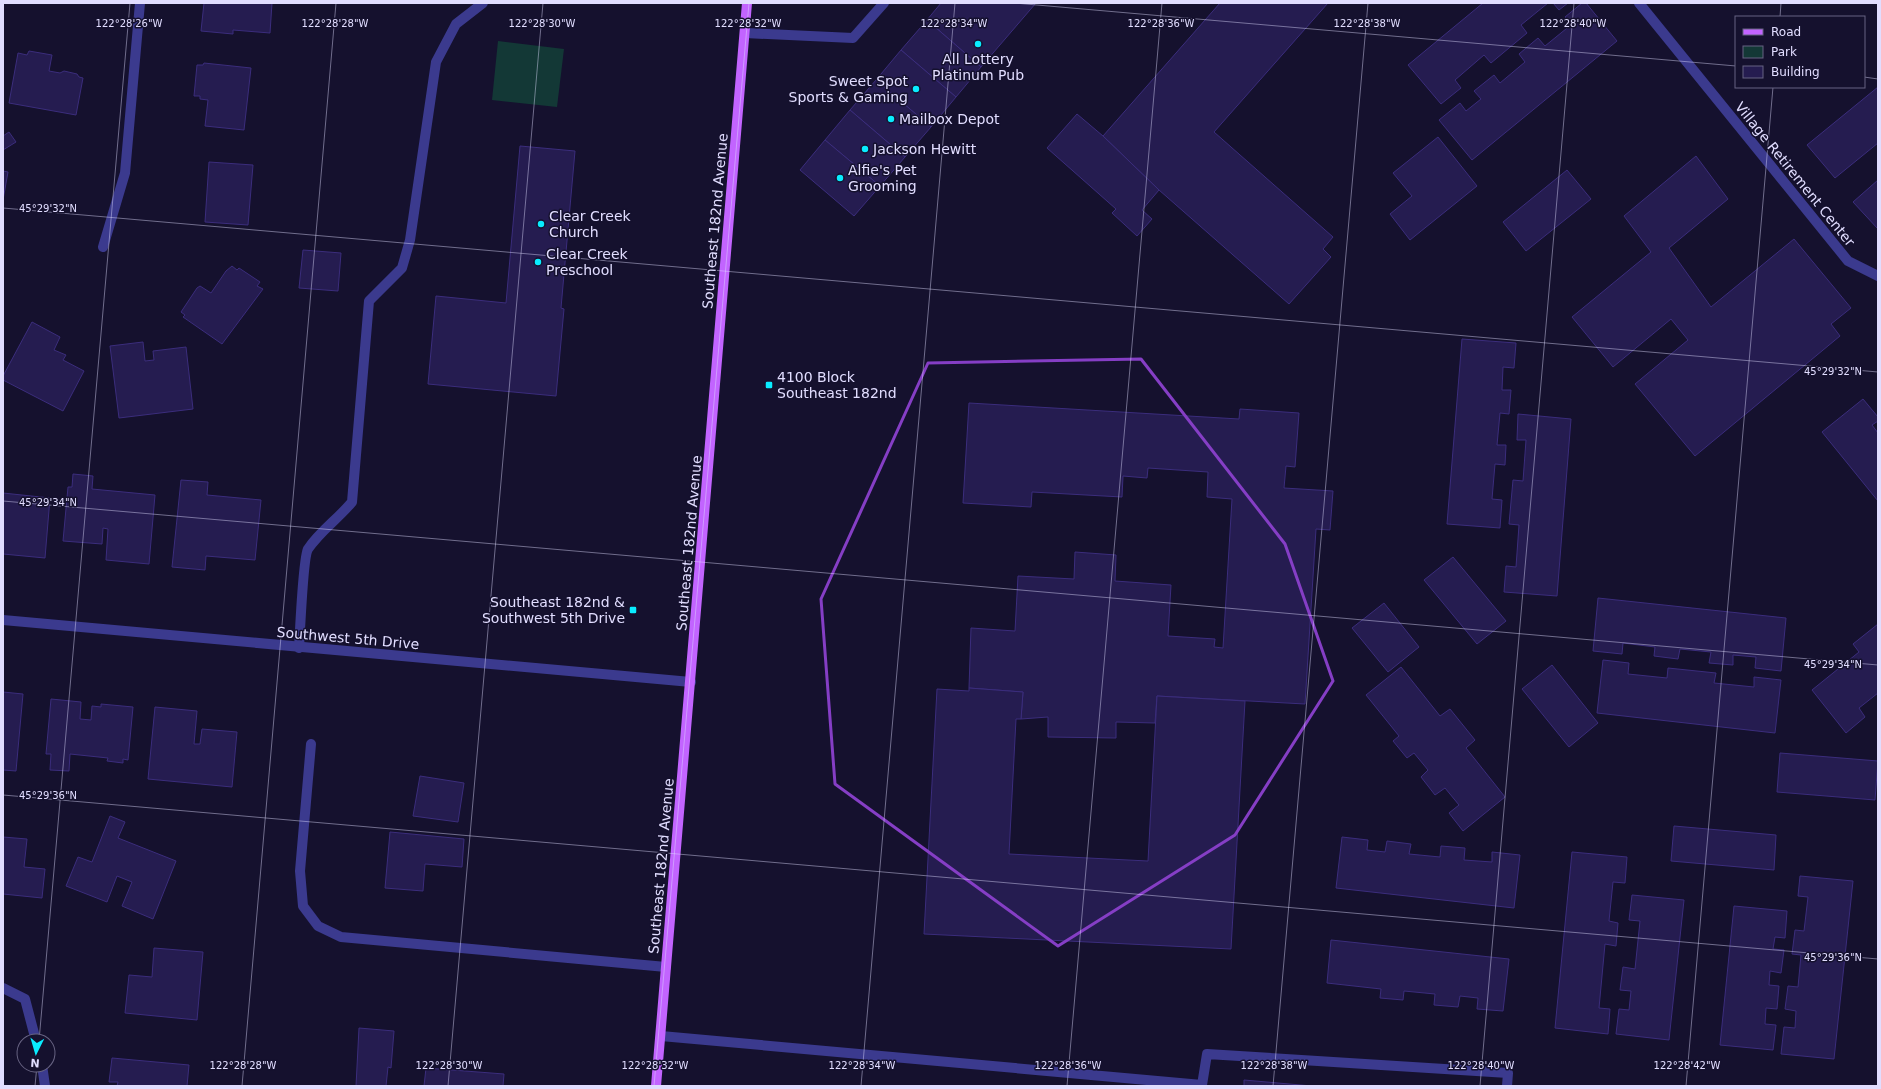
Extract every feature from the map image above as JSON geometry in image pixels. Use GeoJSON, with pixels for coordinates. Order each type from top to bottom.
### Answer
{"type":"FeatureCollection","features":[{"type":"Feature","properties":{"kind":"main road","name":"Southeast 182nd Avenue"},"geometry":{"type":"LineString","coordinates":[[656,1086],[747,3]]}},
{"type":"Feature","properties":{"kind":"street"},"geometry":{"type":"LineString","coordinates":[[103,247],[125,173],[140,3]]}},
{"type":"Feature","properties":{"kind":"street"},"geometry":{"type":"LineString","coordinates":[[299,648],[306,551],[322,530],[341,516],[352,502],[370,301],[402,268],[410,240],[436,62],[456,24],[483,3]]}},
{"type":"Feature","properties":{"kind":"street"},"geometry":{"type":"LineString","coordinates":[[745,34],[853,38],[884,3]]}},
{"type":"Feature","properties":{"kind":"street","name":"Village Retirement Center"},"geometry":{"type":"LineString","coordinates":[[1639,3],[1848,261],[1878,276]]}},
{"type":"Feature","properties":{"kind":"street","name":"Southwest 5th Drive"},"geometry":{"type":"LineString","coordinates":[[3,620],[299,648],[691,682]]}},
{"type":"Feature","properties":{"kind":"street"},"geometry":{"type":"LineString","coordinates":[[311,744],[300,871],[303,906],[318,926],[341,937],[666,967]]}},
{"type":"Feature","properties":{"kind":"street"},"geometry":{"type":"LineString","coordinates":[[3,988],[25,999],[34,1033]]}},
{"type":"Feature","properties":{"kind":"street"},"geometry":{"type":"LineString","coordinates":[[661,1036],[1202,1085],[1207,1054],[1508,1072],[1507,1086]]}},
{"type":"Feature","properties":{"kind":"street"},"geometry":{"type":"LineString","coordinates":[[43,1073],[44,1086]]}},
{"type":"Feature","properties":{"kind":"highlighted area"},"geometry":{"type":"Polygon","coordinates":[[[1141,359],[1285,544],[1333,681],[1235,835],[1058,946],[835,784],[821,599],[928,363],[1141,359]]]}},
{"type":"Feature","properties":{"kind":"green space"},"geometry":{"type":"Polygon","coordinates":[[[498,41],[564,49],[557,107],[492,100],[498,41]]]}},
{"type":"Feature","properties":{"kind":"building"},"geometry":{"type":"Polygon","coordinates":[[[204,3],[272,3],[270,33],[233,30],[233,34],[201,31],[204,3]]]}},
{"type":"Feature","properties":{"kind":"building","name":"All Lottery Platinum Pub"},"geometry":{"type":"Polygon","coordinates":[[[941,3],[1036,3],[981,67],[927,20],[941,3]]]}},
{"type":"Feature","properties":{"kind":"building"},"geometry":{"type":"Polygon","coordinates":[[[1220,3],[1328,3],[1214,132],[1333,237],[1323,249],[1331,257],[1289,304],[1159,190],[1103,136],[1220,3]]]}},
{"type":"Feature","properties":{"kind":"building"},"geometry":{"type":"Polygon","coordinates":[[[1483,3],[1548,3],[1521,25],[1527,33],[1491,63],[1484,55],[1455,80],[1461,88],[1441,104],[1408,65],[1483,3]]]}},
{"type":"Feature","properties":{"kind":"building"},"geometry":{"type":"Polygon","coordinates":[[[1553,3],[1568,3],[1559,10],[1553,3]]]}},
{"type":"Feature","properties":{"kind":"building"},"geometry":{"type":"Polygon","coordinates":[[[1582,3],[1586,3],[1617,41],[1472,160],[1439,120],[1460,103],[1466,111],[1481,99],[1474,91],[1494,75],[1500,83],[1525,62],[1519,54],[1538,38],[1545,46],[1572,24],[1565,17],[1582,3]]]}},
{"type":"Feature","properties":{"kind":"building"},"geometry":{"type":"Polygon","coordinates":[[[927,20],[981,67],[956,97],[901,50],[927,20]]]}},
{"type":"Feature","properties":{"kind":"building","name":"Sweet Spot Sports & Gaming"},"geometry":{"type":"Polygon","coordinates":[[[901,50],[956,97],[931,127],[876,80],[901,50]]]}},
{"type":"Feature","properties":{"kind":"building"},"geometry":{"type":"Polygon","coordinates":[[[29,51],[52,55],[49,71],[60,73],[64,71],[77,74],[79,77],[83,78],[76,115],[9,103],[18,53],[27,55],[29,51]]]}},
{"type":"Feature","properties":{"kind":"building"},"geometry":{"type":"Polygon","coordinates":[[[204,63],[251,68],[244,130],[205,126],[208,100],[200,99],[200,96],[194,96],[197,65],[203,65],[204,63]]]}},
{"type":"Feature","properties":{"kind":"building","name":"Mailbox Depot"},"geometry":{"type":"Polygon","coordinates":[[[876,80],[931,127],[905,157],[850,110],[876,80]]]}},
{"type":"Feature","properties":{"kind":"building"},"geometry":{"type":"Polygon","coordinates":[[[1878,87],[1878,143],[1835,178],[1807,145],[1878,87]]]}},
{"type":"Feature","properties":{"kind":"building","name":"Jackson Hewitt"},"geometry":{"type":"Polygon","coordinates":[[[850,110],[905,157],[880,186],[825,140],[850,110]]]}},
{"type":"Feature","properties":{"kind":"building"},"geometry":{"type":"Polygon","coordinates":[[[1077,114],[1103,136],[1159,190],[1142,210],[1152,219],[1137,236],[1112,213],[1116,209],[1047,148],[1077,114]]]}},
{"type":"Feature","properties":{"kind":"building"},"geometry":{"type":"Polygon","coordinates":[[[9,132],[16,142],[3,150],[3,136],[9,132]]]}},
{"type":"Feature","properties":{"kind":"building"},"geometry":{"type":"Polygon","coordinates":[[[1438,137],[1477,186],[1410,240],[1390,214],[1412,196],[1393,173],[1438,137]]]}},
{"type":"Feature","properties":{"kind":"building","name":"Alfie's Pet Grooming"},"geometry":{"type":"Polygon","coordinates":[[[825,140],[880,186],[854,216],[800,170],[825,140]]]}},
{"type":"Feature","properties":{"kind":"building","name":"Clear Creek Church"},"geometry":{"type":"Polygon","coordinates":[[[520,146],[575,151],[561,308],[564,309],[556,396],[428,384],[436,296],[506,303],[520,146]]]}},
{"type":"Feature","properties":{"kind":"building"},"geometry":{"type":"Polygon","coordinates":[[[1696,156],[1728,199],[1669,248],[1711,307],[1794,239],[1851,308],[1831,324],[1840,336],[1695,456],[1635,384],[1688,340],[1671,319],[1613,367],[1572,317],[1651,252],[1624,216],[1696,156]]]}},
{"type":"Feature","properties":{"kind":"building"},"geometry":{"type":"Polygon","coordinates":[[[209,162],[253,165],[248,225],[205,222],[209,162]]]}},
{"type":"Feature","properties":{"kind":"building"},"geometry":{"type":"Polygon","coordinates":[[[1567,170],[1591,199],[1526,251],[1503,222],[1567,170]]]}},
{"type":"Feature","properties":{"kind":"building"},"geometry":{"type":"Polygon","coordinates":[[[3,171],[8,172],[3,200],[3,171]]]}},
{"type":"Feature","properties":{"kind":"building"},"geometry":{"type":"Polygon","coordinates":[[[1878,180],[1878,229],[1853,202],[1878,180]]]}},
{"type":"Feature","properties":{"kind":"building"},"geometry":{"type":"Polygon","coordinates":[[[303,250],[341,253],[338,291],[299,288],[303,250]]]}},
{"type":"Feature","properties":{"kind":"building"},"geometry":{"type":"Polygon","coordinates":[[[232,266],[237,270],[239,268],[260,282],[257,286],[263,289],[222,344],[183,317],[185,315],[181,312],[197,288],[200,286],[211,293],[226,271],[232,266]]]}},
{"type":"Feature","properties":{"kind":"building"},"geometry":{"type":"Polygon","coordinates":[[[32,322],[60,337],[54,350],[66,355],[63,360],[84,371],[63,411],[3,380],[3,376],[32,322]]]}},
{"type":"Feature","properties":{"kind":"building"},"geometry":{"type":"Polygon","coordinates":[[[1462,339],[1516,343],[1514,368],[1503,367],[1502,390],[1511,390],[1509,414],[1500,413],[1497,445],[1506,445],[1505,465],[1495,464],[1492,499],[1502,500],[1500,528],[1447,524],[1462,339]]]}},
{"type":"Feature","properties":{"kind":"building"},"geometry":{"type":"Polygon","coordinates":[[[143,342],[145,361],[154,360],[153,351],[186,347],[193,409],[119,418],[110,346],[143,342]]]}},
{"type":"Feature","properties":{"kind":"building"},"geometry":{"type":"Polygon","coordinates":[[[1863,399],[1878,417],[1878,421],[1872,425],[1878,433],[1878,501],[1822,432],[1863,399]]]}},
{"type":"Feature","properties":{"kind":"building"},"geometry":{"type":"Polygon","coordinates":[[[969,403],[1239,419],[1240,409],[1299,413],[1295,467],[1286,466],[1284,488],[1333,491],[1330,530],[1316,529],[1305,704],[1157,696],[1155,723],[1116,722],[1116,738],[1048,737],[1048,717],[1021,719],[1023,692],[969,688],[971,628],[1015,631],[1018,576],[1074,579],[1075,552],[1116,555],[1115,581],[1171,585],[1168,636],[1215,639],[1214,647],[1223,648],[1232,499],[1207,497],[1208,472],[1148,468],[1147,478],[1123,476],[1122,497],[1032,492],[1031,507],[963,503],[969,403]]]}},
{"type":"Feature","properties":{"kind":"building"},"geometry":{"type":"Polygon","coordinates":[[[1518,414],[1571,419],[1557,596],[1504,592],[1506,566],[1516,567],[1519,525],[1509,524],[1513,480],[1523,481],[1526,440],[1517,440],[1518,414]]]}},
{"type":"Feature","properties":{"kind":"building"},"geometry":{"type":"Polygon","coordinates":[[[73,474],[93,476],[92,489],[155,495],[149,564],[106,560],[108,529],[103,528],[102,544],[63,541],[68,487],[72,487],[73,474]]]}},
{"type":"Feature","properties":{"kind":"building"},"geometry":{"type":"Polygon","coordinates":[[[181,480],[208,482],[207,495],[261,500],[255,560],[206,556],[205,570],[172,567],[181,480]]]}},
{"type":"Feature","properties":{"kind":"building"},"geometry":{"type":"Polygon","coordinates":[[[3,493],[50,498],[45,558],[3,554],[3,493]]]}},
{"type":"Feature","properties":{"kind":"building"},"geometry":{"type":"Polygon","coordinates":[[[1453,557],[1506,621],[1477,644],[1424,580],[1453,557]]]}},
{"type":"Feature","properties":{"kind":"building"},"geometry":{"type":"Polygon","coordinates":[[[1598,598],[1786,618],[1781,671],[1755,668],[1756,657],[1733,655],[1733,665],[1709,663],[1711,652],[1680,649],[1678,659],[1654,656],[1655,647],[1623,643],[1622,654],[1593,651],[1598,598]]]}},
{"type":"Feature","properties":{"kind":"building"},"geometry":{"type":"Polygon","coordinates":[[[1384,603],[1419,647],[1388,672],[1352,628],[1384,603]]]}},
{"type":"Feature","properties":{"kind":"building"},"geometry":{"type":"Polygon","coordinates":[[[1878,624],[1878,693],[1859,708],[1865,717],[1846,733],[1812,690],[1859,652],[1853,644],[1878,624]]]}},
{"type":"Feature","properties":{"kind":"building"},"geometry":{"type":"Polygon","coordinates":[[[1603,660],[1629,663],[1628,674],[1667,678],[1668,668],[1716,673],[1714,683],[1754,687],[1754,677],[1781,680],[1775,733],[1597,713],[1603,660]]]}},
{"type":"Feature","properties":{"kind":"building"},"geometry":{"type":"Polygon","coordinates":[[[1552,665],[1598,723],[1569,747],[1522,689],[1552,665]]]}},
{"type":"Feature","properties":{"kind":"building"},"geometry":{"type":"Polygon","coordinates":[[[1401,667],[1440,716],[1450,709],[1475,740],[1466,748],[1505,797],[1463,831],[1449,813],[1459,805],[1445,788],[1435,795],[1421,777],[1428,770],[1414,753],[1407,758],[1393,741],[1399,736],[1366,695],[1401,667]]]}},
{"type":"Feature","properties":{"kind":"building"},"geometry":{"type":"Polygon","coordinates":[[[969,688],[1023,692],[1021,719],[1016,719],[1009,854],[1148,861],[1157,696],[1245,701],[1231,949],[924,934],[937,689],[969,691],[969,688]]]}},
{"type":"Feature","properties":{"kind":"building"},"geometry":{"type":"Polygon","coordinates":[[[3,692],[23,694],[16,771],[3,770],[3,692]]]}},
{"type":"Feature","properties":{"kind":"building"},"geometry":{"type":"Polygon","coordinates":[[[51,699],[81,702],[80,719],[91,720],[92,706],[101,707],[101,704],[133,707],[128,760],[123,759],[123,763],[107,761],[108,758],[70,754],[69,771],[50,770],[51,754],[46,754],[51,699]]]}},
{"type":"Feature","properties":{"kind":"building"},"geometry":{"type":"Polygon","coordinates":[[[155,707],[197,711],[194,744],[200,744],[202,729],[237,732],[232,787],[148,779],[155,707]]]}},
{"type":"Feature","properties":{"kind":"building"},"geometry":{"type":"Polygon","coordinates":[[[1780,753],[1878,761],[1875,800],[1777,792],[1780,753]]]}},
{"type":"Feature","properties":{"kind":"building"},"geometry":{"type":"Polygon","coordinates":[[[420,776],[464,783],[458,822],[413,816],[420,776]]]}},
{"type":"Feature","properties":{"kind":"building"},"geometry":{"type":"Polygon","coordinates":[[[110,816],[125,822],[118,838],[176,861],[153,919],[122,906],[132,882],[117,876],[107,902],[66,886],[78,857],[92,862],[110,816]]]}},
{"type":"Feature","properties":{"kind":"building"},"geometry":{"type":"Polygon","coordinates":[[[1674,826],[1776,835],[1774,870],[1671,861],[1674,826]]]}},
{"type":"Feature","properties":{"kind":"building"},"geometry":{"type":"Polygon","coordinates":[[[390,832],[464,839],[462,867],[425,864],[423,891],[385,888],[390,832]]]}},
{"type":"Feature","properties":{"kind":"building"},"geometry":{"type":"Polygon","coordinates":[[[3,837],[27,839],[24,867],[45,869],[42,898],[3,894],[3,837]]]}},
{"type":"Feature","properties":{"kind":"building"},"geometry":{"type":"Polygon","coordinates":[[[1342,837],[1368,840],[1367,850],[1385,852],[1387,841],[1411,844],[1409,854],[1440,857],[1441,846],[1465,848],[1464,860],[1492,862],[1492,852],[1520,855],[1514,908],[1336,888],[1342,837]]]}},
{"type":"Feature","properties":{"kind":"building"},"geometry":{"type":"Polygon","coordinates":[[[1572,852],[1627,857],[1625,883],[1613,882],[1609,921],[1618,923],[1616,946],[1605,944],[1599,1008],[1610,1009],[1608,1034],[1555,1028],[1572,852]]]}},
{"type":"Feature","properties":{"kind":"building"},"geometry":{"type":"Polygon","coordinates":[[[1800,876],[1853,881],[1834,1059],[1781,1054],[1784,1027],[1795,1028],[1796,1011],[1785,1009],[1788,986],[1798,987],[1801,955],[1792,954],[1795,930],[1804,931],[1808,897],[1798,896],[1800,876]]]}},
{"type":"Feature","properties":{"kind":"building"},"geometry":{"type":"Polygon","coordinates":[[[1632,895],[1684,900],[1669,1040],[1616,1034],[1619,1009],[1629,1010],[1631,991],[1620,990],[1623,967],[1635,969],[1640,921],[1629,920],[1632,895]]]}},
{"type":"Feature","properties":{"kind":"building"},"geometry":{"type":"Polygon","coordinates":[[[1734,906],[1787,911],[1785,938],[1775,937],[1773,949],[1784,950],[1781,973],[1770,971],[1769,985],[1779,986],[1777,1009],[1766,1008],[1765,1024],[1776,1025],[1773,1050],[1720,1045],[1734,906]]]}},
{"type":"Feature","properties":{"kind":"building"},"geometry":{"type":"Polygon","coordinates":[[[1331,940],[1509,959],[1503,1011],[1477,1009],[1478,998],[1460,996],[1458,1007],[1434,1005],[1435,994],[1404,991],[1403,1000],[1380,998],[1381,989],[1327,983],[1331,940]]]}},
{"type":"Feature","properties":{"kind":"building"},"geometry":{"type":"Polygon","coordinates":[[[154,948],[203,952],[197,1020],[125,1013],[129,975],[152,977],[154,948]]]}},
{"type":"Feature","properties":{"kind":"building"},"geometry":{"type":"Polygon","coordinates":[[[359,1028],[394,1031],[391,1068],[388,1067],[386,1086],[356,1086],[359,1028]]]}},
{"type":"Feature","properties":{"kind":"building"},"geometry":{"type":"Polygon","coordinates":[[[112,1058],[189,1065],[187,1086],[117,1086],[118,1082],[109,1082],[112,1058]]]}},
{"type":"Feature","properties":{"kind":"building"},"geometry":{"type":"Polygon","coordinates":[[[426,1068],[504,1074],[503,1086],[424,1086],[426,1068]]]}},
{"type":"Feature","properties":{"kind":"building"},"geometry":{"type":"Polygon","coordinates":[[[1244,1080],[1312,1086],[1244,1086],[1244,1080]]]}},
{"type":"Feature","properties":{"kind":"place","name":"All Lottery Platinum Pub"},"geometry":{"type":"Point","coordinates":[978,44]}},
{"type":"Feature","properties":{"kind":"place","name":"Sweet Spot Sports & Gaming"},"geometry":{"type":"Point","coordinates":[916,89]}},
{"type":"Feature","properties":{"kind":"place","name":"Mailbox Depot"},"geometry":{"type":"Point","coordinates":[891,119]}},
{"type":"Feature","properties":{"kind":"place","name":"Jackson Hewitt"},"geometry":{"type":"Point","coordinates":[865,149]}},
{"type":"Feature","properties":{"kind":"place","name":"Alfie's Pet Grooming"},"geometry":{"type":"Point","coordinates":[840,178]}},
{"type":"Feature","properties":{"kind":"place","name":"Clear Creek Church"},"geometry":{"type":"Point","coordinates":[541,224]}},
{"type":"Feature","properties":{"kind":"place","name":"Clear Creek Preschool"},"geometry":{"type":"Point","coordinates":[538,262]}},
{"type":"Feature","properties":{"kind":"place","name":"4100 Block Southeast 182nd"},"geometry":{"type":"Point","coordinates":[769,385]}},
{"type":"Feature","properties":{"kind":"place","name":"Southeast 182nd & Southwest 5th Drive"},"geometry":{"type":"Point","coordinates":[633,610]}}]}
